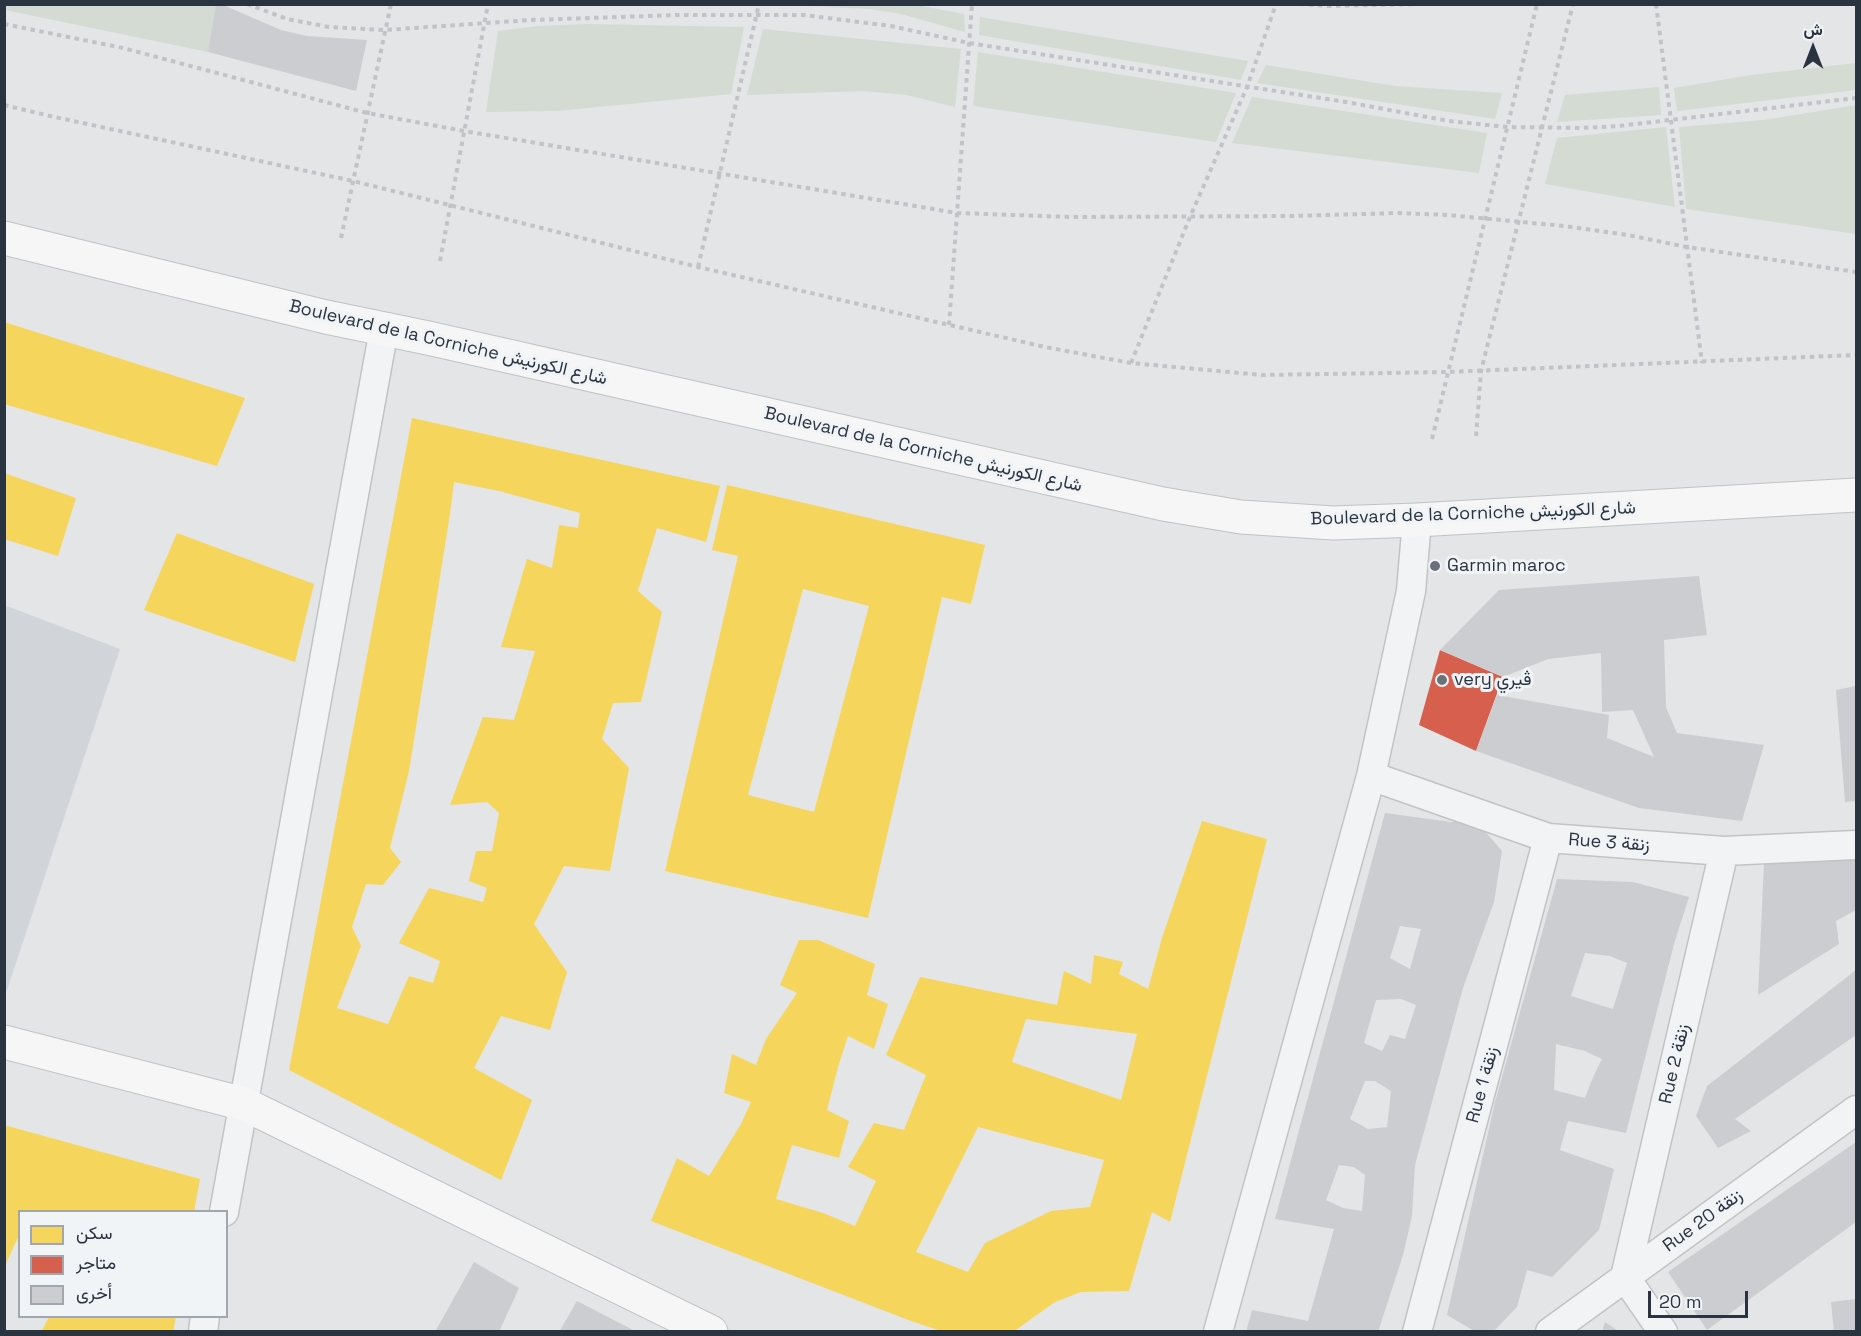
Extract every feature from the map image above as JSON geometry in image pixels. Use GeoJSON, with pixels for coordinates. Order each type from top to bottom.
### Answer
{"type":"FeatureCollection","features":[{"type":"Feature","properties":{"kind":"main road","name":"Boulevard de la Corniche شارع الكورنيش"},"geometry":{"type":"LineString","coordinates":[[4,238],[384,329],[1172,506],[1240,517],[1334,523],[1857,495]]}},
{"type":"Feature","properties":{"kind":"main road"},"geometry":{"type":"LineString","coordinates":[[4,1042],[244,1104],[711,1332]]}},
{"type":"Feature","properties":{"kind":"street"},"geometry":{"type":"LineString","coordinates":[[224,1210],[384,329]]}},
{"type":"Feature","properties":{"kind":"street"},"geometry":{"type":"LineString","coordinates":[[1218,1332],[1371,776],[1412,591],[1417,520]]}},
{"type":"Feature","properties":{"kind":"street","name":"Rue 3 زنقة"},"geometry":{"type":"LineString","coordinates":[[1371,776],[1548,838],[1724,851],[1857,845]]}},
{"type":"Feature","properties":{"kind":"street","name":"Rue 1 زنقة"},"geometry":{"type":"LineString","coordinates":[[1417,1332],[1548,838]]}},
{"type":"Feature","properties":{"kind":"street","name":"Rue 2 زنقة"},"geometry":{"type":"LineString","coordinates":[[1625,1277],[1724,851]]}},
{"type":"Feature","properties":{"kind":"street","name":"Rue 20 زنقة"},"geometry":{"type":"LineString","coordinates":[[1550,1332],[1857,1110]]}},
{"type":"Feature","properties":{"kind":"street"},"geometry":{"type":"LineString","coordinates":[[1625,1277],[1663,1332]]}},
{"type":"Feature","properties":{"kind":"path"},"geometry":{"type":"LineString","coordinates":[[247,4],[287,19],[329,27],[386,30],[587,18],[804,15],[848,19],[932,33],[969,43],[1449,121],[1507,127],[1542,129],[1619,126],[1857,98]]}},
{"type":"Feature","properties":{"kind":"path"},"geometry":{"type":"LineString","coordinates":[[341,238],[391,4]]}},
{"type":"Feature","properties":{"kind":"path"},"geometry":{"type":"LineString","coordinates":[[440,261],[488,4]]}},
{"type":"Feature","properties":{"kind":"path"},"geometry":{"type":"LineString","coordinates":[[698,267],[759,4]]}},
{"type":"Feature","properties":{"kind":"path"},"geometry":{"type":"LineString","coordinates":[[949,325],[972,4]]}},
{"type":"Feature","properties":{"kind":"path"},"geometry":{"type":"LineString","coordinates":[[1131,363],[1190,217],[1247,87],[1276,4]]}},
{"type":"Feature","properties":{"kind":"path"},"geometry":{"type":"LineString","coordinates":[[1300,4],[1328,6],[1421,4]]}},
{"type":"Feature","properties":{"kind":"path"},"geometry":{"type":"LineString","coordinates":[[1432,439],[1537,4]]}},
{"type":"Feature","properties":{"kind":"path"},"geometry":{"type":"LineString","coordinates":[[1476,436],[1481,371],[1573,4]]}},
{"type":"Feature","properties":{"kind":"path"},"geometry":{"type":"LineString","coordinates":[[1656,4],[1702,363]]}},
{"type":"Feature","properties":{"kind":"path"},"geometry":{"type":"LineString","coordinates":[[4,24],[123,48],[367,113],[957,213],[1071,217],[1397,213],[1519,220],[1857,272]]}},
{"type":"Feature","properties":{"kind":"path"},"geometry":{"type":"LineString","coordinates":[[4,105],[353,181],[698,267],[1045,347],[1131,363],[1262,375],[1481,371],[1857,355]]}},
{"type":"Feature","properties":{"kind":"shaded area"},"geometry":{"type":"Polygon","coordinates":[[[5,4],[216,5],[208,52],[5,10],[5,4]]]}},
{"type":"Feature","properties":{"kind":"shaded area"},"geometry":{"type":"Polygon","coordinates":[[[769,4],[917,5],[964,14],[965,32],[901,14],[870,9],[769,4]]]}},
{"type":"Feature","properties":{"kind":"shaded area"},"geometry":{"type":"Polygon","coordinates":[[[980,17],[1248,61],[1241,80],[979,35],[980,17]]]}},
{"type":"Feature","properties":{"kind":"shaded area"},"geometry":{"type":"Polygon","coordinates":[[[589,24],[744,27],[731,94],[557,111],[486,112],[498,31],[538,26],[589,24]]]}},
{"type":"Feature","properties":{"kind":"shaded area"},"geometry":{"type":"Polygon","coordinates":[[[763,29],[961,49],[955,107],[907,95],[863,91],[747,95],[763,29]]]}},
{"type":"Feature","properties":{"kind":"shaded area"},"geometry":{"type":"Polygon","coordinates":[[[978,52],[1236,93],[1216,142],[973,106],[978,52]]]}},
{"type":"Feature","properties":{"kind":"shaded area"},"geometry":{"type":"Polygon","coordinates":[[[1856,63],[1856,90],[1677,111],[1674,88],[1751,75],[1856,63]]]}},
{"type":"Feature","properties":{"kind":"shaded area"},"geometry":{"type":"Polygon","coordinates":[[[1266,65],[1395,86],[1502,93],[1495,119],[1257,83],[1266,65]]]}},
{"type":"Feature","properties":{"kind":"shaded area"},"geometry":{"type":"Polygon","coordinates":[[[1659,87],[1661,115],[1557,122],[1565,95],[1659,87]]]}},
{"type":"Feature","properties":{"kind":"shaded area"},"geometry":{"type":"Polygon","coordinates":[[[1252,97],[1487,133],[1479,173],[1232,143],[1252,97]]]}},
{"type":"Feature","properties":{"kind":"shaded area"},"geometry":{"type":"Polygon","coordinates":[[[1856,105],[1856,234],[1686,209],[1679,127],[1764,120],[1856,105]]]}},
{"type":"Feature","properties":{"kind":"shaded area"},"geometry":{"type":"Polygon","coordinates":[[[1666,127],[1675,207],[1545,184],[1557,138],[1666,127]]]}},
{"type":"Feature","properties":{"kind":"shaded area"},"geometry":{"type":"Polygon","coordinates":[[[4,605],[120,649],[7,990],[4,989],[4,605]]]}},
{"type":"Feature","properties":{"kind":"building: سكن"},"geometry":{"type":"Polygon","coordinates":[[[4,322],[245,398],[217,466],[4,404],[4,322]]]}},
{"type":"Feature","properties":{"kind":"building: سكن"},"geometry":{"type":"Polygon","coordinates":[[[412,418],[720,486],[706,542],[657,528],[638,591],[662,612],[641,702],[613,703],[602,739],[629,768],[610,871],[564,866],[534,924],[567,972],[550,1030],[501,1016],[474,1068],[532,1100],[501,1180],[289,1070],[412,418]],[[454,482],[409,771],[390,848],[401,862],[383,885],[366,884],[352,927],[361,946],[337,1008],[388,1024],[409,976],[433,983],[440,961],[399,943],[429,888],[483,902],[487,888],[469,881],[476,851],[492,851],[499,813],[487,802],[450,805],[483,717],[514,720],[535,651],[501,647],[527,559],[552,568],[559,525],[578,528],[580,513],[499,491],[454,482]]]}},
{"type":"Feature","properties":{"kind":"building: سكن"},"geometry":{"type":"Polygon","coordinates":[[[4,473],[76,498],[58,556],[4,539],[4,473]]]}},
{"type":"Feature","properties":{"kind":"building: سكن"},"geometry":{"type":"Polygon","coordinates":[[[727,485],[985,545],[971,604],[942,597],[868,918],[665,871],[738,556],[712,550],[727,485]],[[803,589],[748,795],[814,812],[869,606],[803,589]]]}},
{"type":"Feature","properties":{"kind":"building: سكن"},"geometry":{"type":"Polygon","coordinates":[[[177,533],[314,584],[295,662],[144,610],[177,533]]]}},
{"type":"Feature","properties":{"kind":"building: سكن"},"geometry":{"type":"Polygon","coordinates":[[[1202,821],[1267,839],[1170,1222],[1152,1212],[1129,1291],[1081,1292],[1055,1302],[1013,1332],[944,1332],[651,1221],[677,1158],[709,1176],[741,1124],[751,1102],[724,1093],[732,1054],[756,1065],[766,1039],[797,993],[780,985],[799,940],[818,940],[875,964],[867,995],[888,1004],[874,1049],[848,1036],[838,1067],[827,1110],[849,1121],[839,1158],[792,1145],[776,1199],[823,1213],[855,1226],[876,1181],[848,1167],[874,1123],[904,1130],[926,1075],[886,1055],[920,977],[1057,1005],[1064,971],[1091,984],[1094,955],[1123,962],[1119,974],[1148,989],[1162,938],[1202,821]],[[1026,1019],[1012,1062],[1121,1100],[1137,1034],[1026,1019]],[[978,1127],[916,1252],[968,1272],[985,1243],[1051,1211],[1090,1207],[1104,1160],[978,1127]]]}},
{"type":"Feature","properties":{"kind":"building: سكن"},"geometry":{"type":"Polygon","coordinates":[[[4,1125],[200,1179],[194,1210],[18,1210],[18,1237],[4,1268],[4,1125]]]}},
{"type":"Feature","properties":{"kind":"building: سكن"},"geometry":{"type":"Polygon","coordinates":[[[48,1318],[176,1318],[173,1332],[41,1332],[48,1318]]]}},
{"type":"Feature","properties":{"kind":"building: متاجر"},"geometry":{"type":"Polygon","coordinates":[[[1440,650],[1503,677],[1476,751],[1419,725],[1440,650]]]}},
{"type":"Feature","properties":{"kind":"building: أخرى"},"geometry":{"type":"Polygon","coordinates":[[[216,4],[221,4],[281,30],[307,36],[367,40],[356,91],[208,52],[216,4]]]}},
{"type":"Feature","properties":{"kind":"building: أخرى"},"geometry":{"type":"Polygon","coordinates":[[[1699,576],[1707,635],[1664,640],[1666,707],[1677,733],[1764,745],[1742,821],[1639,808],[1476,751],[1497,695],[1609,715],[1607,738],[1654,757],[1633,710],[1602,712],[1601,653],[1548,659],[1503,677],[1440,650],[1499,590],[1699,576]]]}},
{"type":"Feature","properties":{"kind":"building: أخرى"},"geometry":{"type":"Polygon","coordinates":[[[1856,686],[1856,801],[1845,802],[1836,690],[1856,686]]]}},
{"type":"Feature","properties":{"kind":"building: أخرى"},"geometry":{"type":"Polygon","coordinates":[[[1385,813],[1451,822],[1477,822],[1502,851],[1494,902],[1463,988],[1415,1165],[1412,1216],[1403,1255],[1378,1332],[1246,1332],[1252,1310],[1308,1321],[1334,1229],[1275,1219],[1385,813]],[[1400,926],[1390,958],[1410,969],[1421,929],[1400,926]],[[1401,999],[1376,1000],[1364,1043],[1382,1051],[1390,1035],[1405,1039],[1416,1005],[1401,999]],[[1365,1081],[1350,1119],[1368,1129],[1387,1127],[1391,1091],[1375,1081],[1365,1081]],[[1339,1165],[1326,1200],[1343,1208],[1362,1211],[1365,1175],[1354,1167],[1339,1165]]]}},
{"type":"Feature","properties":{"kind":"building: أخرى"},"geometry":{"type":"Polygon","coordinates":[[[1856,853],[1856,910],[1836,921],[1839,944],[1758,995],[1764,862],[1856,853]]]}},
{"type":"Feature","properties":{"kind":"building: أخرى"},"geometry":{"type":"Polygon","coordinates":[[[1557,879],[1633,882],[1689,897],[1674,944],[1626,1133],[1568,1121],[1560,1150],[1614,1169],[1599,1230],[1552,1277],[1527,1270],[1517,1307],[1493,1332],[1476,1332],[1447,1315],[1495,1102],[1557,879]],[[1585,953],[1571,996],[1613,1009],[1627,963],[1610,956],[1585,953]],[[1556,1044],[1554,1090],[1585,1098],[1602,1059],[1585,1051],[1556,1044]]]}},
{"type":"Feature","properties":{"kind":"building: أخرى"},"geometry":{"type":"Polygon","coordinates":[[[1856,970],[1856,1035],[1735,1119],[1751,1131],[1718,1148],[1696,1116],[1707,1086],[1856,970]]]}},
{"type":"Feature","properties":{"kind":"building: أخرى"},"geometry":{"type":"Polygon","coordinates":[[[1856,1142],[1856,1222],[1707,1330],[1668,1272],[1856,1142]]]}},
{"type":"Feature","properties":{"kind":"building: أخرى"},"geometry":{"type":"Polygon","coordinates":[[[474,1262],[519,1288],[499,1332],[435,1332],[474,1262]]]}},
{"type":"Feature","properties":{"kind":"building: أخرى"},"geometry":{"type":"Polygon","coordinates":[[[1856,1299],[1856,1332],[1834,1332],[1831,1302],[1856,1299]]]}},
{"type":"Feature","properties":{"kind":"building: أخرى"},"geometry":{"type":"Polygon","coordinates":[[[577,1301],[637,1332],[559,1332],[577,1301]]]}},
{"type":"Feature","properties":{"kind":"building: أخرى"},"geometry":{"type":"Polygon","coordinates":[[[1605,1322],[1620,1332],[1602,1332],[1605,1322]]]}},
{"type":"Feature","properties":{"kind":"place","name":"Garmin maroc"},"geometry":{"type":"Point","coordinates":[1435,566]}},
{"type":"Feature","properties":{"kind":"place","name":"very ڤيري"},"geometry":{"type":"Point","coordinates":[1442,680]}}]}
